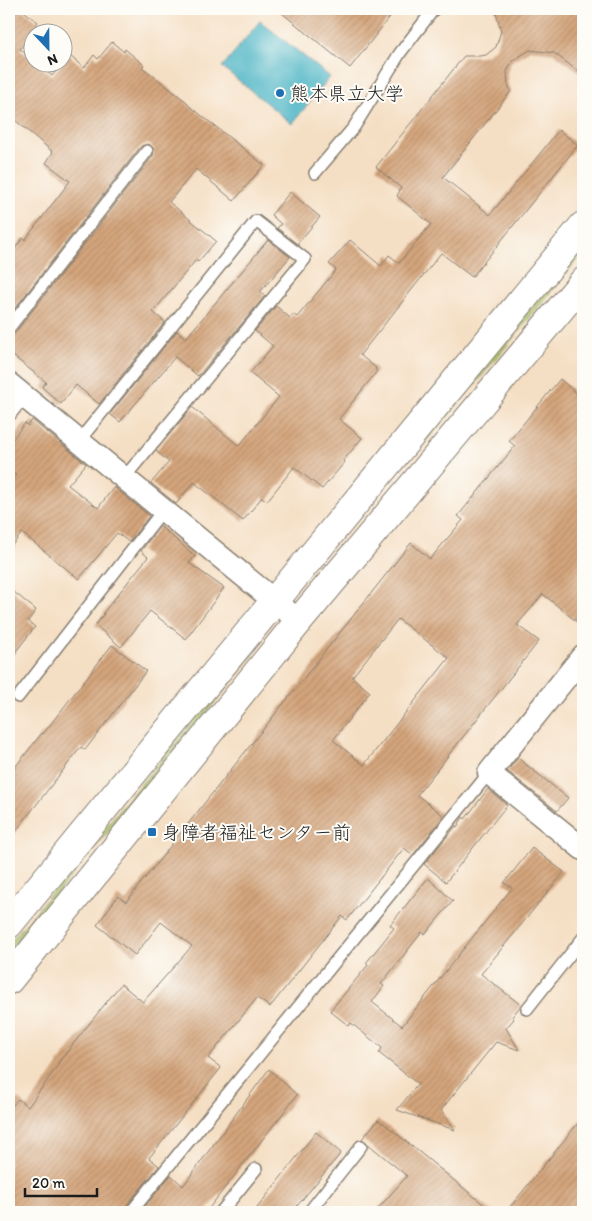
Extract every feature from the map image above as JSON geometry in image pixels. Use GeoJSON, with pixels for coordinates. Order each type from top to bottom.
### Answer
{"type":"FeatureCollection","features":[{"type":"Feature","properties":{"kind":"street"},"geometry":{"type":"LineString","coordinates":[[9,924],[583,226]]}},
{"type":"Feature","properties":{"kind":"street"},"geometry":{"type":"LineString","coordinates":[[9,980],[300,621],[583,282]]}},
{"type":"Feature","properties":{"kind":"street"},"geometry":{"type":"LineString","coordinates":[[17,391],[300,621]]}},
{"type":"Feature","properties":{"kind":"street"},"geometry":{"type":"LineString","coordinates":[[583,656],[489,773],[583,849]]}},
{"type":"Feature","properties":{"kind":"lane"},"geometry":{"type":"LineString","coordinates":[[315,173],[354,127],[400,53],[434,9]]}},
{"type":"Feature","properties":{"kind":"lane"},"geometry":{"type":"LineString","coordinates":[[9,328],[147,151]]}},
{"type":"Feature","properties":{"kind":"lane"},"geometry":{"type":"LineString","coordinates":[[79,442],[256,221],[305,259],[124,478]]}},
{"type":"Feature","properties":{"kind":"lane"},"geometry":{"type":"LineString","coordinates":[[9,416],[17,391]]}},
{"type":"Feature","properties":{"kind":"lane"},"geometry":{"type":"LineString","coordinates":[[18,697],[163,510]]}},
{"type":"Feature","properties":{"kind":"lane"},"geometry":{"type":"LineString","coordinates":[[131,1212],[489,773]]}},
{"type":"Feature","properties":{"kind":"lane"},"geometry":{"type":"LineString","coordinates":[[527,1009],[583,938]]}},
{"type":"Feature","properties":{"kind":"lane"},"geometry":{"type":"LineString","coordinates":[[309,1212],[361,1146]]}},
{"type":"Feature","properties":{"kind":"lane"},"geometry":{"type":"LineString","coordinates":[[222,1212],[256,1169]]}},
{"type":"Feature","properties":{"kind":"green space"},"geometry":{"type":"Polygon","coordinates":[[[583,244],[583,253],[472,388],[402,467],[583,244]]]}},
{"type":"Feature","properties":{"kind":"green space"},"geometry":{"type":"Polygon","coordinates":[[[251,651],[253,655],[156,775],[9,950],[9,944],[251,651]]]}},
{"type":"Feature","properties":{"kind":"water"},"geometry":{"type":"Polygon","coordinates":[[[260,21],[330,77],[292,124],[222,67],[260,21]]]}},
{"type":"Feature","properties":{"kind":"building"},"geometry":{"type":"Polygon","coordinates":[[[9,9],[21,9],[38,22],[22,22],[22,46],[20,49],[22,51],[22,72],[47,72],[52,76],[55,72],[72,72],[72,58],[84,68],[94,55],[98,59],[112,42],[124,52],[125,49],[144,65],[142,67],[264,165],[234,201],[196,169],[169,202],[216,241],[198,262],[196,260],[153,312],[165,322],[99,404],[76,385],[61,404],[42,387],[46,382],[9,353],[9,335],[15,333],[153,156],[154,149],[149,144],[141,146],[9,316],[9,256],[23,238],[25,240],[70,181],[46,163],[53,152],[9,115],[9,9]]]}},
{"type":"Feature","properties":{"kind":"building"},"geometry":{"type":"Polygon","coordinates":[[[277,9],[396,9],[350,68],[277,9]]]}},
{"type":"Feature","properties":{"kind":"building"},"geometry":{"type":"Polygon","coordinates":[[[495,9],[583,9],[583,75],[554,53],[530,50],[512,61],[507,72],[508,85],[511,91],[443,177],[490,215],[559,130],[578,145],[472,277],[441,253],[360,355],[377,371],[339,419],[362,438],[322,489],[294,467],[267,501],[262,497],[243,521],[194,482],[176,504],[151,483],[169,462],[156,451],[192,407],[239,446],[279,397],[250,373],[273,346],[255,331],[276,306],[290,318],[293,314],[297,317],[336,270],[329,264],[350,240],[381,266],[389,255],[399,263],[431,224],[397,196],[401,188],[376,167],[464,56],[486,55],[496,47],[501,31],[495,9]]]}},
{"type":"Feature","properties":{"kind":"building"},"geometry":{"type":"Polygon","coordinates":[[[290,192],[320,217],[297,244],[277,228],[281,224],[271,215],[290,192]]]}},
{"type":"Feature","properties":{"kind":"building"},"geometry":{"type":"Polygon","coordinates":[[[268,240],[290,257],[260,292],[265,296],[198,376],[175,357],[120,422],[110,414],[177,331],[186,338],[268,240]]]}},
{"type":"Feature","properties":{"kind":"building"},"geometry":{"type":"Polygon","coordinates":[[[560,379],[583,399],[583,627],[543,594],[517,625],[539,641],[417,795],[444,816],[413,855],[404,848],[347,920],[342,916],[270,1007],[257,998],[208,1058],[221,1068],[149,1158],[159,1166],[125,1207],[124,1212],[9,1212],[9,1110],[18,1099],[28,1107],[58,1063],[121,984],[143,1002],[192,946],[161,922],[135,955],[97,925],[118,896],[126,902],[411,543],[430,559],[463,520],[458,516],[515,446],[509,441],[560,379]],[[398,619],[352,677],[370,692],[333,740],[364,765],[449,658],[398,619]]]}},
{"type":"Feature","properties":{"kind":"building"},"geometry":{"type":"Polygon","coordinates":[[[32,420],[86,464],[68,485],[98,508],[114,487],[149,516],[129,542],[117,533],[79,579],[22,533],[9,549],[9,485],[16,475],[9,469],[9,444],[25,423],[28,426],[32,420]]]}},
{"type":"Feature","properties":{"kind":"building"},"geometry":{"type":"Polygon","coordinates":[[[160,526],[195,556],[189,563],[224,588],[186,639],[150,611],[121,647],[95,625],[148,557],[141,551],[160,526]]]}},
{"type":"Feature","properties":{"kind":"building"},"geometry":{"type":"Polygon","coordinates":[[[9,588],[36,610],[28,621],[35,627],[9,660],[9,588]]]}},
{"type":"Feature","properties":{"kind":"building"},"geometry":{"type":"Polygon","coordinates":[[[112,645],[146,671],[85,750],[81,747],[9,840],[9,775],[112,645]]]}},
{"type":"Feature","properties":{"kind":"building"},"geometry":{"type":"Polygon","coordinates":[[[518,758],[568,798],[557,811],[507,771],[518,758]]]}},
{"type":"Feature","properties":{"kind":"building"},"geometry":{"type":"Polygon","coordinates":[[[488,789],[507,805],[446,882],[424,864],[457,827],[463,817],[465,819],[488,789]]]}},
{"type":"Feature","properties":{"kind":"building"},"geometry":{"type":"Polygon","coordinates":[[[532,848],[564,872],[481,974],[521,1005],[512,1017],[514,1019],[506,1028],[519,1050],[496,1042],[441,1110],[455,1130],[397,1110],[418,1084],[379,1053],[382,1048],[351,1023],[349,1026],[330,1011],[368,965],[366,963],[394,928],[390,925],[428,878],[453,901],[425,934],[422,932],[381,984],[384,986],[372,1002],[402,1026],[512,888],[504,883],[532,848]]]}},
{"type":"Feature","properties":{"kind":"building"},"geometry":{"type":"Polygon","coordinates":[[[269,1069],[297,1095],[206,1212],[140,1212],[171,1175],[183,1186],[269,1069]]]}},
{"type":"Feature","properties":{"kind":"building"},"geometry":{"type":"Polygon","coordinates":[[[583,1117],[583,1212],[506,1212],[583,1117]]]}},
{"type":"Feature","properties":{"kind":"building"},"geometry":{"type":"Polygon","coordinates":[[[378,1120],[493,1212],[375,1212],[407,1176],[362,1139],[378,1120]]]}},
{"type":"Feature","properties":{"kind":"building"},"geometry":{"type":"Polygon","coordinates":[[[316,1132],[341,1153],[292,1212],[254,1212],[316,1132]]]}},
{"type":"Feature","properties":{"kind":"place","name":"熊本県立大学"},"geometry":{"type":"Point","coordinates":[280,93]}},
{"type":"Feature","properties":{"kind":"place","name":"身障者福祉センター前"},"geometry":{"type":"Point","coordinates":[152,832]}}]}
